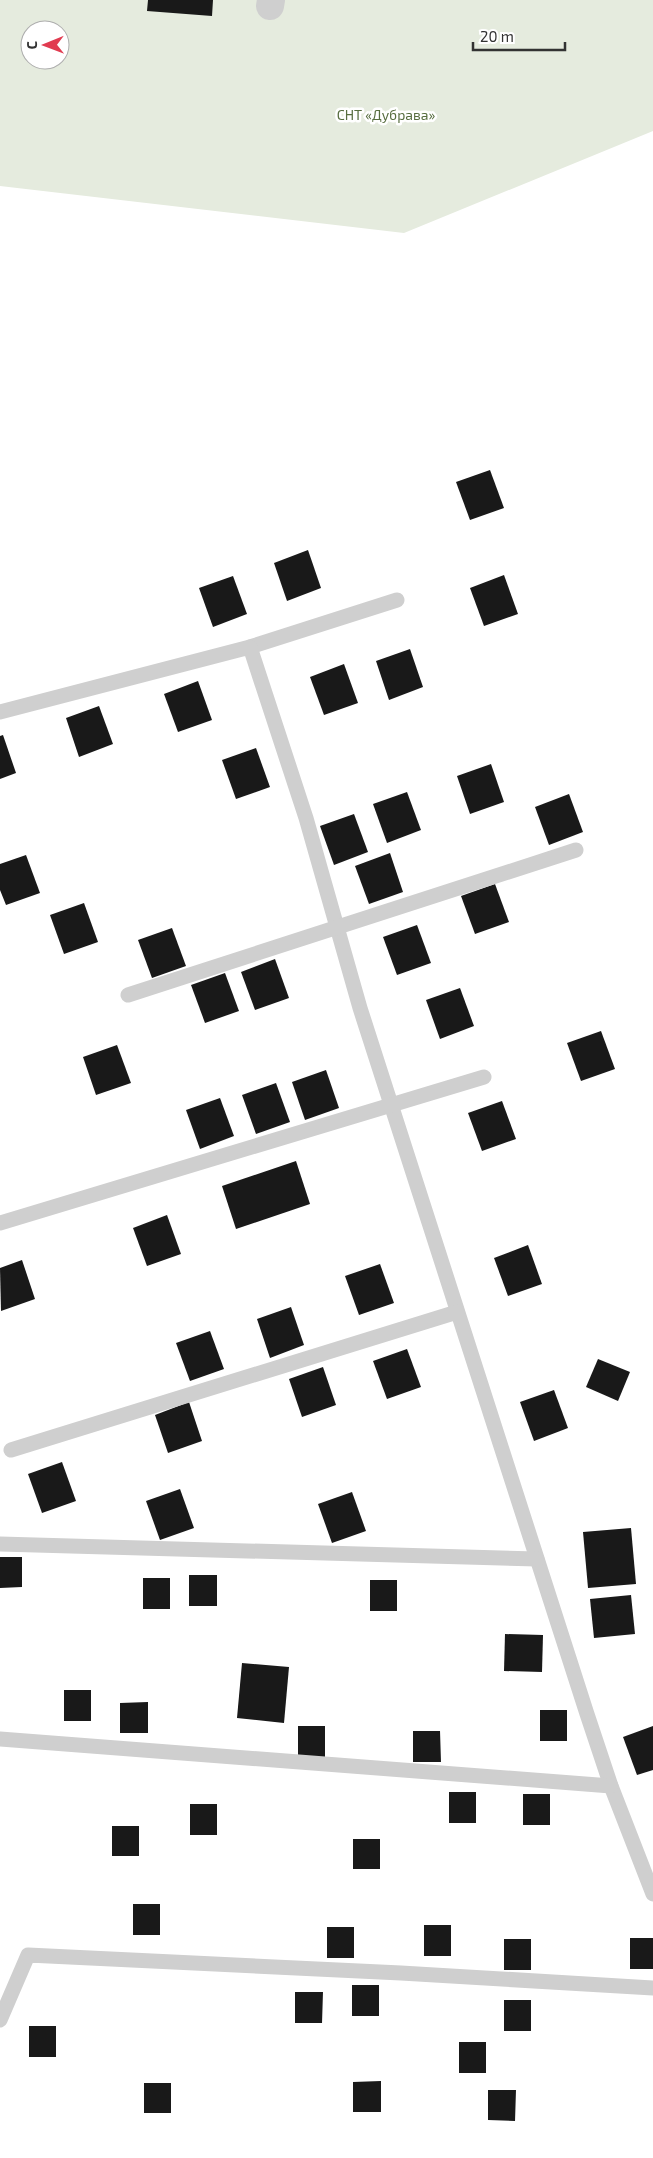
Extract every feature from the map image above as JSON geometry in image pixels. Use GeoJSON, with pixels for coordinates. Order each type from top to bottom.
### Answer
{"type":"FeatureCollection","features":[{"type":"Feature","properties":{"kind":"lane"},"geometry":{"type":"LineString","coordinates":[[0,712],[250,647],[397,600]]}},
{"type":"Feature","properties":{"kind":"lane"},"geometry":{"type":"LineString","coordinates":[[250,647],[306,818],[360,1008],[457,1312],[612,1786],[653,1894]]}},
{"type":"Feature","properties":{"kind":"lane"},"geometry":{"type":"LineString","coordinates":[[128,995],[576,850]]}},
{"type":"Feature","properties":{"kind":"lane"},"geometry":{"type":"LineString","coordinates":[[0,1223],[484,1077]]}},
{"type":"Feature","properties":{"kind":"lane"},"geometry":{"type":"LineString","coordinates":[[11,1450],[457,1312]]}},
{"type":"Feature","properties":{"kind":"lane"},"geometry":{"type":"LineString","coordinates":[[0,1544],[537,1559]]}},
{"type":"Feature","properties":{"kind":"lane"},"geometry":{"type":"LineString","coordinates":[[0,1739],[612,1786]]}},
{"type":"Feature","properties":{"kind":"lane"},"geometry":{"type":"LineString","coordinates":[[0,2020],[28,1955],[401,1973],[653,1988]]}},
{"type":"Feature","properties":{"kind":"green space","name":"СНТ «Дубрава»"},"geometry":{"type":"Polygon","coordinates":[[[0,0],[653,0],[653,131],[404,233],[0,186],[0,0]]]}},
{"type":"Feature","properties":{"kind":"building"},"geometry":{"type":"Polygon","coordinates":[[[148,0],[213,0],[212,16],[147,11],[148,0]]]}},
{"type":"Feature","properties":{"kind":"building"},"geometry":{"type":"Polygon","coordinates":[[[490,470],[504,508],[470,520],[456,482],[490,470]]]}},
{"type":"Feature","properties":{"kind":"building"},"geometry":{"type":"Polygon","coordinates":[[[308,550],[321,588],[287,601],[274,563],[308,550]]]}},
{"type":"Feature","properties":{"kind":"building"},"geometry":{"type":"Polygon","coordinates":[[[504,575],[518,614],[484,626],[470,588],[504,575]]]}},
{"type":"Feature","properties":{"kind":"building"},"geometry":{"type":"Polygon","coordinates":[[[233,576],[247,614],[213,627],[199,588],[233,576]]]}},
{"type":"Feature","properties":{"kind":"building"},"geometry":{"type":"Polygon","coordinates":[[[410,649],[423,687],[389,700],[376,661],[410,649]]]}},
{"type":"Feature","properties":{"kind":"building"},"geometry":{"type":"Polygon","coordinates":[[[344,664],[358,703],[324,715],[310,677],[344,664]]]}},
{"type":"Feature","properties":{"kind":"building"},"geometry":{"type":"Polygon","coordinates":[[[198,681],[212,720],[178,732],[164,694],[198,681]]]}},
{"type":"Feature","properties":{"kind":"building"},"geometry":{"type":"Polygon","coordinates":[[[99,706],[113,744],[79,757],[66,718],[99,706]]]}},
{"type":"Feature","properties":{"kind":"building"},"geometry":{"type":"Polygon","coordinates":[[[3,735],[16,773],[0,779],[0,736],[3,735]]]}},
{"type":"Feature","properties":{"kind":"building"},"geometry":{"type":"Polygon","coordinates":[[[256,748],[270,787],[236,799],[222,760],[256,748]]]}},
{"type":"Feature","properties":{"kind":"building"},"geometry":{"type":"Polygon","coordinates":[[[491,764],[504,802],[470,814],[457,776],[491,764]]]}},
{"type":"Feature","properties":{"kind":"building"},"geometry":{"type":"Polygon","coordinates":[[[407,792],[421,830],[387,843],[373,804],[407,792]]]}},
{"type":"Feature","properties":{"kind":"building"},"geometry":{"type":"Polygon","coordinates":[[[569,794],[583,832],[549,845],[535,807],[569,794]]]}},
{"type":"Feature","properties":{"kind":"building"},"geometry":{"type":"Polygon","coordinates":[[[354,814],[368,852],[334,865],[320,826],[354,814]]]}},
{"type":"Feature","properties":{"kind":"building"},"geometry":{"type":"Polygon","coordinates":[[[390,853],[403,892],[369,904],[355,866],[390,853]]]}},
{"type":"Feature","properties":{"kind":"building"},"geometry":{"type":"Polygon","coordinates":[[[26,855],[40,893],[6,905],[0,890],[0,864],[26,855]]]}},
{"type":"Feature","properties":{"kind":"building"},"geometry":{"type":"Polygon","coordinates":[[[495,884],[509,922],[475,934],[461,896],[495,884]]]}},
{"type":"Feature","properties":{"kind":"building"},"geometry":{"type":"Polygon","coordinates":[[[84,903],[98,942],[64,954],[50,915],[84,903]]]}},
{"type":"Feature","properties":{"kind":"building"},"geometry":{"type":"Polygon","coordinates":[[[417,925],[431,963],[397,975],[383,937],[417,925]]]}},
{"type":"Feature","properties":{"kind":"building"},"geometry":{"type":"Polygon","coordinates":[[[172,928],[186,966],[152,978],[138,940],[172,928]]]}},
{"type":"Feature","properties":{"kind":"building"},"geometry":{"type":"Polygon","coordinates":[[[275,959],[289,998],[255,1010],[241,972],[275,959]]]}},
{"type":"Feature","properties":{"kind":"building"},"geometry":{"type":"Polygon","coordinates":[[[225,973],[239,1011],[205,1023],[191,985],[225,973]]]}},
{"type":"Feature","properties":{"kind":"building"},"geometry":{"type":"Polygon","coordinates":[[[460,988],[474,1026],[440,1039],[426,1000],[460,988]]]}},
{"type":"Feature","properties":{"kind":"building"},"geometry":{"type":"Polygon","coordinates":[[[601,1031],[615,1069],[581,1081],[567,1043],[601,1031]]]}},
{"type":"Feature","properties":{"kind":"building"},"geometry":{"type":"Polygon","coordinates":[[[117,1045],[131,1083],[96,1095],[83,1057],[117,1045]]]}},
{"type":"Feature","properties":{"kind":"building"},"geometry":{"type":"Polygon","coordinates":[[[326,1070],[339,1108],[305,1120],[292,1082],[326,1070]]]}},
{"type":"Feature","properties":{"kind":"building"},"geometry":{"type":"Polygon","coordinates":[[[276,1083],[290,1122],[256,1134],[242,1095],[276,1083]]]}},
{"type":"Feature","properties":{"kind":"building"},"geometry":{"type":"Polygon","coordinates":[[[220,1098],[234,1136],[200,1149],[186,1110],[220,1098]]]}},
{"type":"Feature","properties":{"kind":"building"},"geometry":{"type":"Polygon","coordinates":[[[502,1101],[516,1139],[482,1151],[468,1113],[502,1101]]]}},
{"type":"Feature","properties":{"kind":"building"},"geometry":{"type":"Polygon","coordinates":[[[296,1161],[310,1204],[236,1229],[222,1186],[296,1161]]]}},
{"type":"Feature","properties":{"kind":"building"},"geometry":{"type":"Polygon","coordinates":[[[167,1215],[181,1254],[147,1266],[133,1228],[167,1215]]]}},
{"type":"Feature","properties":{"kind":"building"},"geometry":{"type":"Polygon","coordinates":[[[528,1245],[542,1284],[508,1296],[494,1258],[528,1245]]]}},
{"type":"Feature","properties":{"kind":"building"},"geometry":{"type":"Polygon","coordinates":[[[22,1260],[35,1299],[1,1311],[0,1268],[22,1260]]]}},
{"type":"Feature","properties":{"kind":"building"},"geometry":{"type":"Polygon","coordinates":[[[380,1264],[394,1303],[359,1315],[345,1276],[380,1264]]]}},
{"type":"Feature","properties":{"kind":"building"},"geometry":{"type":"Polygon","coordinates":[[[291,1307],[304,1345],[270,1358],[257,1319],[291,1307]]]}},
{"type":"Feature","properties":{"kind":"building"},"geometry":{"type":"Polygon","coordinates":[[[210,1331],[224,1369],[190,1381],[176,1343],[210,1331]]]}},
{"type":"Feature","properties":{"kind":"building"},"geometry":{"type":"Polygon","coordinates":[[[407,1349],[421,1387],[387,1399],[373,1361],[407,1349]]]}},
{"type":"Feature","properties":{"kind":"building"},"geometry":{"type":"Polygon","coordinates":[[[598,1359],[630,1372],[618,1401],[586,1387],[598,1359]]]}},
{"type":"Feature","properties":{"kind":"building"},"geometry":{"type":"Polygon","coordinates":[[[323,1367],[336,1405],[302,1417],[289,1379],[323,1367]]]}},
{"type":"Feature","properties":{"kind":"building"},"geometry":{"type":"Polygon","coordinates":[[[554,1390],[568,1428],[534,1441],[520,1402],[554,1390]]]}},
{"type":"Feature","properties":{"kind":"building"},"geometry":{"type":"Polygon","coordinates":[[[189,1402],[202,1441],[168,1453],[155,1415],[189,1402]]]}},
{"type":"Feature","properties":{"kind":"building"},"geometry":{"type":"Polygon","coordinates":[[[62,1462],[76,1501],[42,1513],[28,1474],[62,1462]]]}},
{"type":"Feature","properties":{"kind":"building"},"geometry":{"type":"Polygon","coordinates":[[[180,1489],[194,1528],[160,1540],[146,1501],[180,1489]]]}},
{"type":"Feature","properties":{"kind":"building"},"geometry":{"type":"Polygon","coordinates":[[[352,1492],[366,1531],[332,1543],[318,1504],[352,1492]]]}},
{"type":"Feature","properties":{"kind":"building"},"geometry":{"type":"Polygon","coordinates":[[[631,1528],[636,1584],[588,1588],[583,1532],[631,1528]]]}},
{"type":"Feature","properties":{"kind":"building"},"geometry":{"type":"Polygon","coordinates":[[[0,1557],[22,1557],[22,1587],[0,1588],[0,1557]]]}},
{"type":"Feature","properties":{"kind":"building"},"geometry":{"type":"Polygon","coordinates":[[[189,1575],[217,1575],[217,1606],[189,1606],[189,1575]]]}},
{"type":"Feature","properties":{"kind":"building"},"geometry":{"type":"Polygon","coordinates":[[[143,1578],[170,1578],[170,1609],[143,1609],[143,1578]]]}},
{"type":"Feature","properties":{"kind":"building"},"geometry":{"type":"Polygon","coordinates":[[[370,1580],[397,1580],[397,1611],[370,1611],[370,1580]]]}},
{"type":"Feature","properties":{"kind":"building"},"geometry":{"type":"Polygon","coordinates":[[[631,1595],[635,1634],[594,1638],[590,1599],[631,1595]]]}},
{"type":"Feature","properties":{"kind":"building"},"geometry":{"type":"Polygon","coordinates":[[[505,1634],[543,1635],[542,1672],[504,1671],[505,1634]]]}},
{"type":"Feature","properties":{"kind":"building"},"geometry":{"type":"Polygon","coordinates":[[[242,1663],[289,1667],[284,1723],[237,1718],[242,1663]]]}},
{"type":"Feature","properties":{"kind":"building"},"geometry":{"type":"Polygon","coordinates":[[[64,1690],[91,1690],[91,1721],[64,1721],[64,1690]]]}},
{"type":"Feature","properties":{"kind":"building"},"geometry":{"type":"Polygon","coordinates":[[[148,1702],[148,1733],[120,1733],[120,1703],[148,1702]]]}},
{"type":"Feature","properties":{"kind":"building"},"geometry":{"type":"Polygon","coordinates":[[[540,1710],[567,1710],[567,1741],[540,1741],[540,1710]]]}},
{"type":"Feature","properties":{"kind":"building"},"geometry":{"type":"Polygon","coordinates":[[[298,1726],[325,1726],[325,1757],[298,1757],[298,1726]]]}},
{"type":"Feature","properties":{"kind":"building"},"geometry":{"type":"Polygon","coordinates":[[[653,1726],[653,1770],[637,1775],[623,1737],[653,1726]]]}},
{"type":"Feature","properties":{"kind":"building"},"geometry":{"type":"Polygon","coordinates":[[[413,1731],[440,1731],[441,1762],[413,1762],[413,1731]]]}},
{"type":"Feature","properties":{"kind":"building"},"geometry":{"type":"Polygon","coordinates":[[[449,1792],[476,1792],[476,1823],[449,1823],[449,1792]]]}},
{"type":"Feature","properties":{"kind":"building"},"geometry":{"type":"Polygon","coordinates":[[[523,1794],[550,1794],[550,1825],[523,1825],[523,1794]]]}},
{"type":"Feature","properties":{"kind":"building"},"geometry":{"type":"Polygon","coordinates":[[[190,1804],[217,1804],[217,1835],[190,1835],[190,1804]]]}},
{"type":"Feature","properties":{"kind":"building"},"geometry":{"type":"Polygon","coordinates":[[[112,1826],[139,1826],[139,1856],[112,1856],[112,1826]]]}},
{"type":"Feature","properties":{"kind":"building"},"geometry":{"type":"Polygon","coordinates":[[[353,1839],[380,1839],[380,1869],[353,1869],[353,1839]]]}},
{"type":"Feature","properties":{"kind":"building"},"geometry":{"type":"Polygon","coordinates":[[[133,1904],[160,1904],[160,1935],[133,1935],[133,1904]]]}},
{"type":"Feature","properties":{"kind":"building"},"geometry":{"type":"Polygon","coordinates":[[[424,1925],[451,1925],[451,1956],[424,1956],[424,1925]]]}},
{"type":"Feature","properties":{"kind":"building"},"geometry":{"type":"Polygon","coordinates":[[[327,1927],[354,1927],[354,1958],[327,1958],[327,1927]]]}},
{"type":"Feature","properties":{"kind":"building"},"geometry":{"type":"Polygon","coordinates":[[[630,1938],[653,1938],[653,1969],[630,1969],[630,1938]]]}},
{"type":"Feature","properties":{"kind":"building"},"geometry":{"type":"Polygon","coordinates":[[[504,1939],[531,1939],[531,1970],[504,1970],[504,1939]]]}},
{"type":"Feature","properties":{"kind":"building"},"geometry":{"type":"Polygon","coordinates":[[[352,1985],[379,1985],[379,2016],[352,2016],[352,1985]]]}},
{"type":"Feature","properties":{"kind":"building"},"geometry":{"type":"Polygon","coordinates":[[[295,1992],[323,1992],[322,2023],[295,2023],[295,1992]]]}},
{"type":"Feature","properties":{"kind":"building"},"geometry":{"type":"Polygon","coordinates":[[[504,2000],[531,2000],[531,2031],[504,2031],[504,2000]]]}},
{"type":"Feature","properties":{"kind":"building"},"geometry":{"type":"Polygon","coordinates":[[[29,2026],[56,2026],[56,2057],[29,2057],[29,2026]]]}},
{"type":"Feature","properties":{"kind":"building"},"geometry":{"type":"Polygon","coordinates":[[[459,2042],[486,2042],[486,2073],[459,2073],[459,2042]]]}},
{"type":"Feature","properties":{"kind":"building"},"geometry":{"type":"Polygon","coordinates":[[[381,2081],[381,2112],[353,2112],[353,2082],[381,2081]]]}},
{"type":"Feature","properties":{"kind":"building"},"geometry":{"type":"Polygon","coordinates":[[[144,2083],[171,2083],[171,2113],[144,2113],[144,2083]]]}},
{"type":"Feature","properties":{"kind":"building"},"geometry":{"type":"Polygon","coordinates":[[[488,2090],[516,2090],[515,2121],[488,2120],[488,2090]]]}}]}
